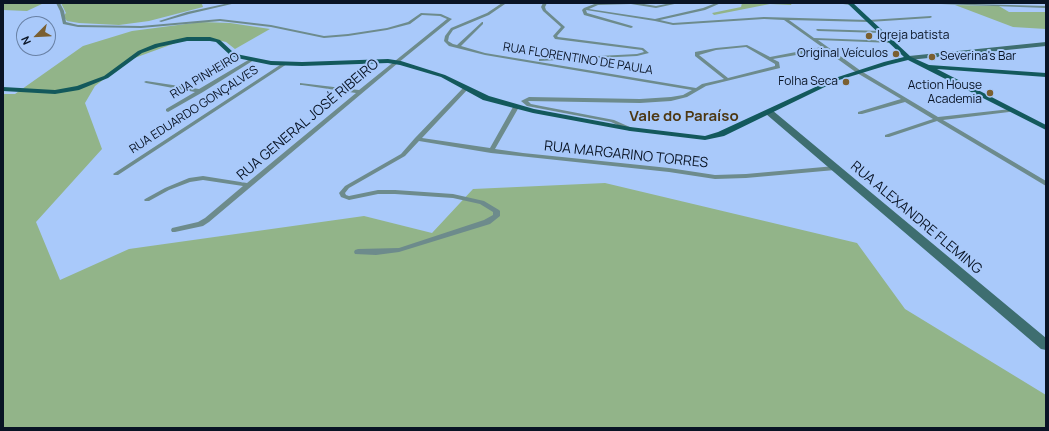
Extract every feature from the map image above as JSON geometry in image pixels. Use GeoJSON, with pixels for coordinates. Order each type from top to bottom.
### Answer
{"type":"FeatureCollection","features":[{"type":"Feature","properties":{"kind":"main road"},"geometry":{"type":"LineString","coordinates":[[851,3],[909,58],[1046,128]]}},
{"type":"Feature","properties":{"kind":"main road"},"geometry":{"type":"LineString","coordinates":[[3,89],[55,92],[78,88],[106,77],[144,51],[161,44],[187,39],[204,38],[218,41],[232,54],[252,60],[285,64],[396,62],[416,66],[443,76],[486,98],[516,107],[564,118],[630,129],[705,138],[721,134],[837,79],[909,58]]}},
{"type":"Feature","properties":{"kind":"main road"},"geometry":{"type":"LineString","coordinates":[[926,67],[1046,75]]}},
{"type":"Feature","properties":{"kind":"main road"},"geometry":{"type":"LineString","coordinates":[[1001,72],[1008,77]]}},
{"type":"Feature","properties":{"kind":"main road"},"geometry":{"type":"LineString","coordinates":[[937,73],[1046,80]]}},
{"type":"Feature","properties":{"kind":"street"},"geometry":{"type":"LineString","coordinates":[[58,3],[58,6],[62,11],[64,23],[87,26],[124,26],[156,22],[234,3]]}},
{"type":"Feature","properties":{"kind":"street"},"geometry":{"type":"LineString","coordinates":[[222,6],[241,3]]}},
{"type":"Feature","properties":{"kind":"street"},"geometry":{"type":"LineString","coordinates":[[535,62],[543,59],[637,55],[647,53],[643,49],[557,38],[555,36],[563,27],[544,10],[545,3]]}},
{"type":"Feature","properties":{"kind":"street"},"geometry":{"type":"LineString","coordinates":[[585,9],[597,4],[631,3],[656,7],[677,3]]}},
{"type":"Feature","properties":{"kind":"street"},"geometry":{"type":"LineString","coordinates":[[655,20],[719,3]]}},
{"type":"Feature","properties":{"kind":"street"},"geometry":{"type":"LineString","coordinates":[[837,3],[851,3]]}},
{"type":"Feature","properties":{"kind":"street"},"geometry":{"type":"LineString","coordinates":[[941,3],[1046,7]]}},
{"type":"Feature","properties":{"kind":"street"},"geometry":{"type":"LineString","coordinates":[[1025,3],[1030,6]]}},
{"type":"Feature","properties":{"kind":"street"},"geometry":{"type":"LineString","coordinates":[[482,23],[458,48],[446,41],[446,36],[452,29],[488,14],[503,4]]}},
{"type":"Feature","properties":{"kind":"street"},"geometry":{"type":"LineString","coordinates":[[585,9],[673,24],[757,19],[869,21],[930,17]]}},
{"type":"Feature","properties":{"kind":"street"},"geometry":{"type":"LineString","coordinates":[[585,9],[583,11],[585,14],[631,27]]}},
{"type":"Feature","properties":{"kind":"street","name":"RUA GENERAL JOSÉ RIBEIRO"},"geometry":{"type":"LineString","coordinates":[[124,26],[141,27],[220,20],[270,26],[324,37],[386,29],[409,23],[416,16],[421,14],[445,16],[450,19],[203,222],[190,227],[175,230]]}},
{"type":"Feature","properties":{"kind":"street"},"geometry":{"type":"LineString","coordinates":[[785,19],[859,72],[1046,184]]}},
{"type":"Feature","properties":{"kind":"street"},"geometry":{"type":"LineString","coordinates":[[440,27],[452,29]]}},
{"type":"Feature","properties":{"kind":"street"},"geometry":{"type":"LineString","coordinates":[[818,30],[881,32]]}},
{"type":"Feature","properties":{"kind":"street"},"geometry":{"type":"LineString","coordinates":[[814,39],[892,42]]}},
{"type":"Feature","properties":{"kind":"street"},"geometry":{"type":"LineString","coordinates":[[909,58],[1046,44]]}},
{"type":"Feature","properties":{"kind":"street"},"geometry":{"type":"LineString","coordinates":[[727,79],[697,55],[697,53],[716,49],[747,46],[769,58],[826,48]]}},
{"type":"Feature","properties":{"kind":"street","name":"RUA FLORENTINO DE PAULA"},"geometry":{"type":"LineString","coordinates":[[458,48],[485,54],[695,89]]}},
{"type":"Feature","properties":{"kind":"street","name":"RUA FLORENTINO DE PAULA"},"geometry":{"type":"LineString","coordinates":[[630,129],[612,121],[541,108],[526,104],[524,101],[529,99],[661,101],[684,96],[695,89],[727,79],[778,67],[777,63],[769,58]]}},
{"type":"Feature","properties":{"kind":"street","name":"RUA PINHEIRO"},"geometry":{"type":"LineString","coordinates":[[168,110],[252,60]]}},
{"type":"Feature","properties":{"kind":"street","name":"RUA EDUARDO GONÇALVES"},"geometry":{"type":"LineString","coordinates":[[116,174],[285,64]]}},
{"type":"Feature","properties":{"kind":"street"},"geometry":{"type":"LineString","coordinates":[[146,82],[200,91]]}},
{"type":"Feature","properties":{"kind":"street"},"geometry":{"type":"LineString","coordinates":[[302,84],[360,92]]}},
{"type":"Feature","properties":{"kind":"street"},"geometry":{"type":"LineString","coordinates":[[358,252],[399,250],[486,222],[496,216],[497,211],[482,202],[430,193],[378,192],[349,198],[343,196],[342,194],[347,187],[400,158],[416,139],[466,88]]}},
{"type":"Feature","properties":{"kind":"street"},"geometry":{"type":"LineString","coordinates":[[860,113],[905,100]]}},
{"type":"Feature","properties":{"kind":"street"},"geometry":{"type":"LineString","coordinates":[[491,151],[516,107]]}},
{"type":"Feature","properties":{"kind":"street"},"geometry":{"type":"LineString","coordinates":[[887,136],[938,119],[1009,110]]}},
{"type":"Feature","properties":{"kind":"street","name":"RUA ALEXANDRE FLEMING"},"geometry":{"type":"LineString","coordinates":[[769,112],[1046,346]]}},
{"type":"Feature","properties":{"kind":"street","name":"RUA MARGARINO TORRES"},"geometry":{"type":"LineString","coordinates":[[416,139],[491,151],[589,163],[670,170],[715,177],[746,176],[835,168]]}},
{"type":"Feature","properties":{"kind":"street"},"geometry":{"type":"LineString","coordinates":[[147,200],[167,188],[189,180],[202,178],[249,185]]}},
{"type":"Feature","properties":{"kind":"green space"},"geometry":{"type":"Polygon","coordinates":[[[3,3],[44,3],[27,11],[3,10],[3,3]]]}},
{"type":"Feature","properties":{"kind":"green space"},"geometry":{"type":"Polygon","coordinates":[[[61,3],[205,3],[202,4],[203,7],[149,21],[119,25],[67,21],[63,16],[66,13],[61,3]]]}},
{"type":"Feature","properties":{"kind":"green space"},"geometry":{"type":"Polygon","coordinates":[[[742,3],[792,3],[791,5],[770,4],[714,15],[712,13],[741,7],[742,3]]]}},
{"type":"Feature","properties":{"kind":"green space"},"geometry":{"type":"Polygon","coordinates":[[[955,5],[999,6],[1009,12],[1046,12],[1046,29],[1013,27],[955,5]]]}},
{"type":"Feature","properties":{"kind":"green space"},"geometry":{"type":"Polygon","coordinates":[[[201,22],[230,23],[270,29],[235,49],[226,42],[217,40],[181,41],[129,60],[95,86],[85,103],[102,149],[36,222],[60,280],[129,249],[364,216],[432,233],[473,189],[605,183],[857,243],[905,309],[1046,395],[1046,428],[3,428],[3,94],[15,94],[83,46],[132,31],[201,22]]]}},
{"type":"Feature","properties":{"kind":"place","name":"Igreja batista"},"geometry":{"type":"Point","coordinates":[869,36]}},
{"type":"Feature","properties":{"kind":"place","name":"Original Veículos"},"geometry":{"type":"Point","coordinates":[896,54]}},
{"type":"Feature","properties":{"kind":"place","name":"Severina's Bar"},"geometry":{"type":"Point","coordinates":[932,57]}},
{"type":"Feature","properties":{"kind":"place","name":"Folha Seca"},"geometry":{"type":"Point","coordinates":[846,82]}},
{"type":"Feature","properties":{"kind":"place","name":"Action House Academia"},"geometry":{"type":"Point","coordinates":[990,93]}},
{"type":"Feature","properties":{"kind":"district","name":"Vale do Paraíso"},"geometry":{"type":"Point","coordinates":[684,117]}}]}
